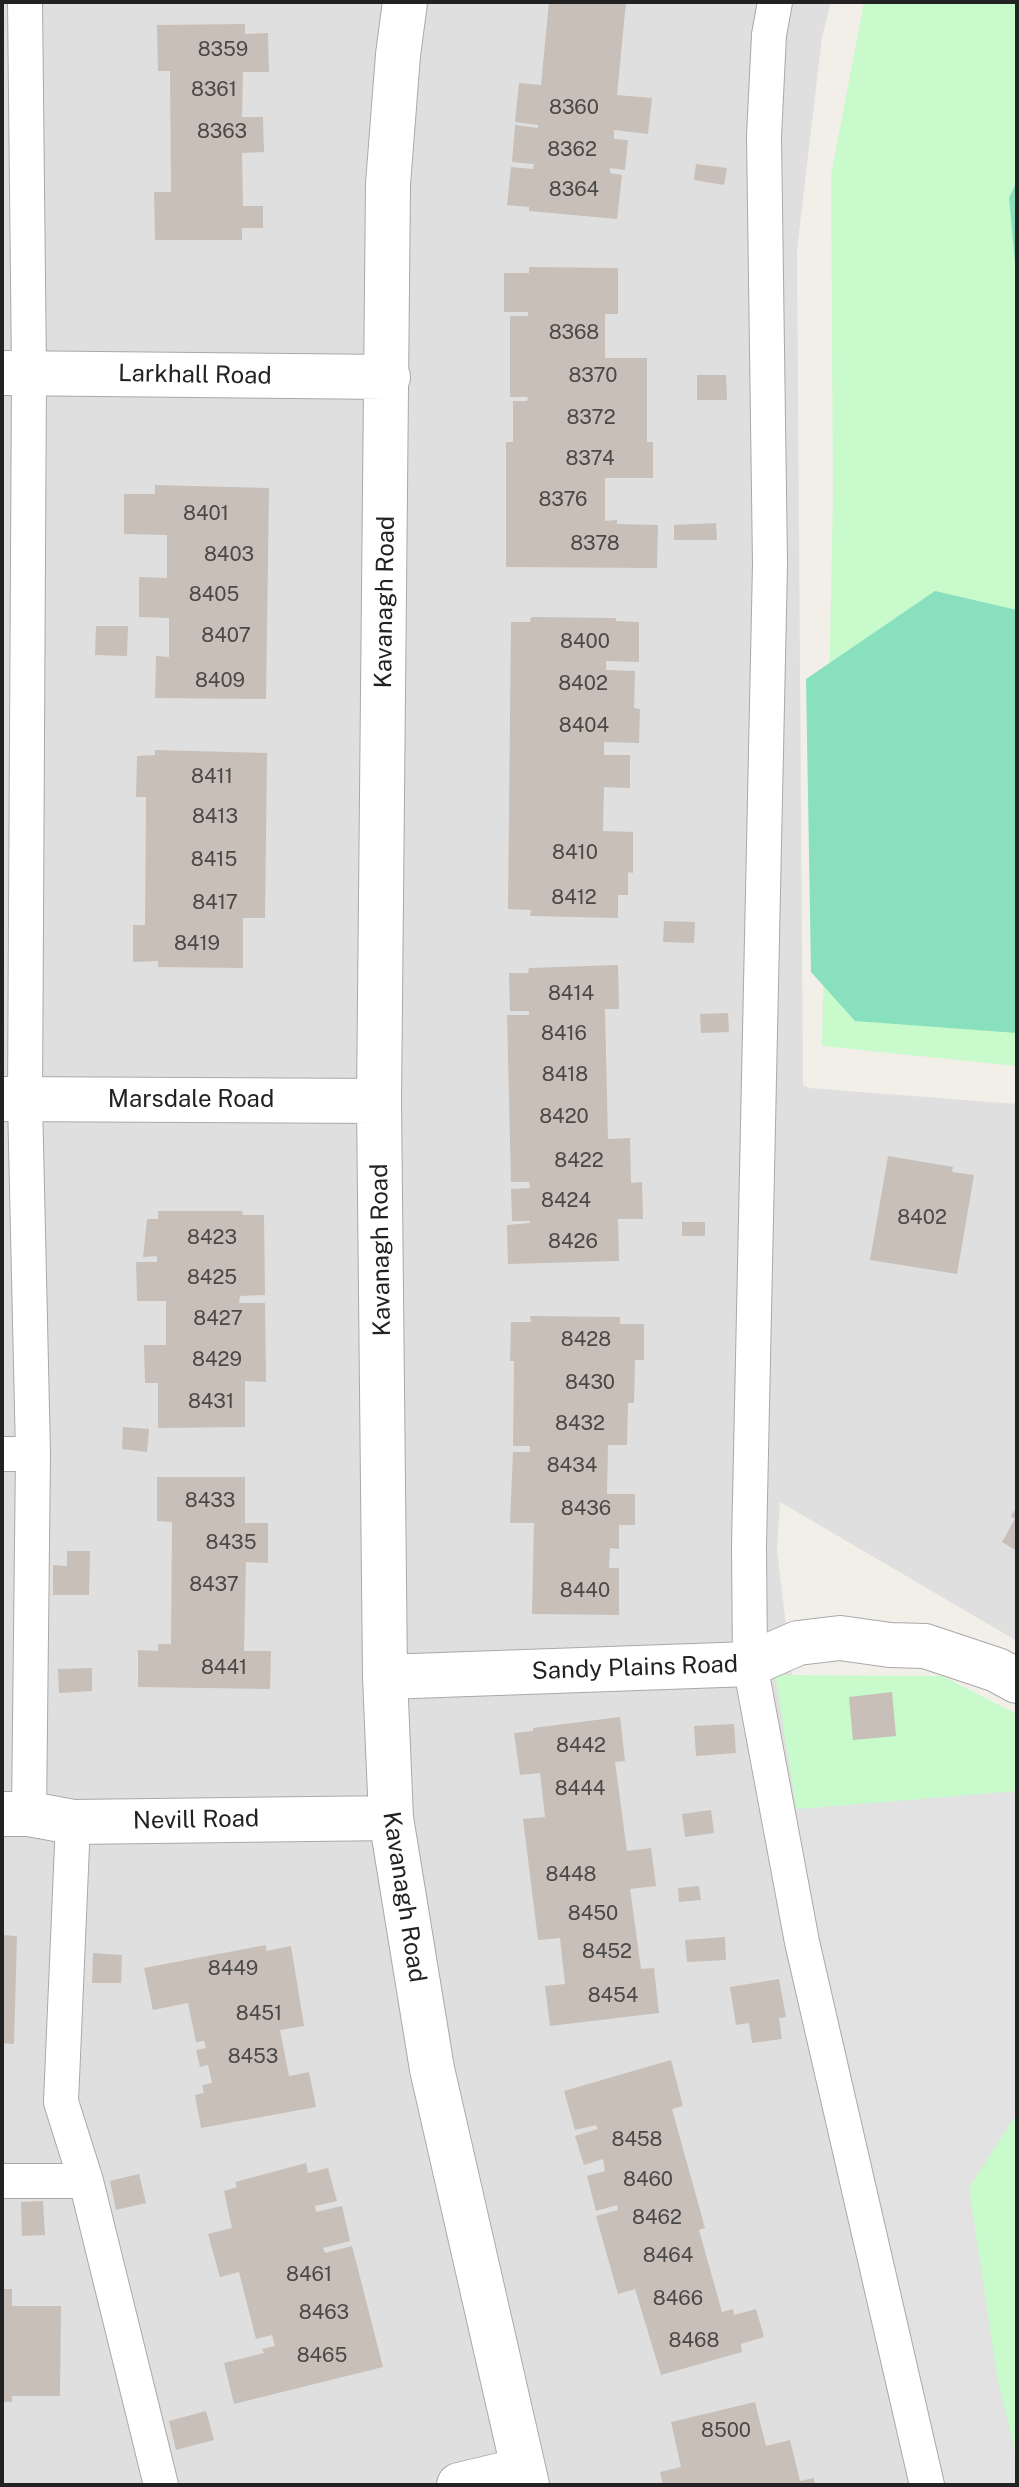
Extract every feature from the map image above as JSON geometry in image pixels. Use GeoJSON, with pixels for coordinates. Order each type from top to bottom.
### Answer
{"type":"FeatureCollection","features":[{"type":"Feature","properties":{"kind":"street","name":"Kavanagh Road"},"geometry":{"type":"LineString","coordinates":[[405,2],[388,184],[379,1101],[385,1677],[391,1818],[432,2069],[524,2477]]}},
{"type":"Feature","properties":{"kind":"street","name":"Larkhall Road"},"geometry":{"type":"LineString","coordinates":[[16,373],[388,377]]}},
{"type":"Feature","properties":{"kind":"street","name":"Marsdale Road"},"geometry":{"type":"LineString","coordinates":[[14,1100],[379,1101]]}},
{"type":"Feature","properties":{"kind":"street","name":"Sandy Plains Road"},"geometry":{"type":"LineString","coordinates":[[385,1677],[750,1664],[798,1643],[840,1638],[925,1646],[997,1670],[1017,1681]]}},
{"type":"Feature","properties":{"kind":"street","name":"Nevill Road"},"geometry":{"type":"LineString","coordinates":[[15,1814],[73,1822],[391,1818]]}},
{"type":"Feature","properties":{"kind":"street"},"geometry":{"type":"LineString","coordinates":[[459,2485],[524,2477]]}},
{"type":"Feature","properties":{"kind":"lane"},"geometry":{"type":"LineString","coordinates":[[775,2],[769,35],[764,136],[770,564],[749,1545],[750,1664],[802,1942],[927,2485]]}},
{"type":"Feature","properties":{"kind":"lane"},"geometry":{"type":"LineString","coordinates":[[15,1814],[18,1454],[14,1100],[17,5]]}},
{"type":"Feature","properties":{"kind":"lane"},"geometry":{"type":"LineString","coordinates":[[73,1822],[61,2102],[86,2181],[161,2485]]}},
{"type":"Feature","properties":{"kind":"lane"},"geometry":{"type":"LineString","coordinates":[[2,2181],[86,2181]]}},
{"type":"Feature","properties":{"kind":"shaded area"},"geometry":{"type":"Polygon","coordinates":[[[2,2],[831,2],[822,37],[797,250],[803,1085],[809,1088],[1017,1104],[1017,1641],[780,1502],[777,1550],[804,1777],[962,2485],[2,2485],[2,2]]]}},
{"type":"Feature","properties":{"kind":"shaded area"},"geometry":{"type":"Polygon","coordinates":[[[1017,1791],[1017,2113],[969,2188],[997,2376],[1017,2461],[1017,2485],[941,2485],[787,1810],[1017,1791]]]}},
{"type":"Feature","properties":{"kind":"green space"},"geometry":{"type":"Polygon","coordinates":[[[864,2],[1017,2],[1017,1066],[822,1046],[833,495],[831,175],[864,2]]]}},
{"type":"Feature","properties":{"kind":"green space"},"geometry":{"type":"Polygon","coordinates":[[[1017,181],[1017,284],[1009,198],[1017,181]]]}},
{"type":"Feature","properties":{"kind":"green space"},"geometry":{"type":"Polygon","coordinates":[[[935,591],[1017,610],[1017,1033],[855,1021],[811,972],[806,679],[935,591]]]}},
{"type":"Feature","properties":{"kind":"green space"},"geometry":{"type":"Polygon","coordinates":[[[775,1675],[942,1676],[1017,1714],[1017,2485],[819,1952],[775,1675]]]}},
{"type":"Feature","properties":{"kind":"building"},"geometry":{"type":"Polygon","coordinates":[[[549,2],[626,2],[617,95],[652,98],[648,134],[614,130],[614,139],[628,140],[625,170],[610,168],[610,173],[622,175],[617,219],[529,211],[529,207],[507,205],[511,167],[533,169],[534,164],[512,162],[515,125],[538,128],[538,125],[515,122],[519,83],[541,85],[549,2]]]}},
{"type":"Feature","properties":{"kind":"building"},"geometry":{"type":"Polygon","coordinates":[[[245,24],[245,34],[268,33],[269,72],[243,72],[242,117],[263,117],[264,152],[242,153],[243,206],[263,206],[263,228],[242,228],[242,240],[155,240],[154,192],[171,192],[170,71],[158,71],[157,25],[245,24]]]}},
{"type":"Feature","properties":{"kind":"building"},"geometry":{"type":"Polygon","coordinates":[[[696,164],[727,168],[724,185],[694,180],[696,164]]]}},
{"type":"Feature","properties":{"kind":"building"},"geometry":{"type":"Polygon","coordinates":[[[529,267],[618,268],[618,314],[605,314],[605,358],[647,358],[647,442],[653,442],[653,478],[605,478],[605,521],[658,525],[657,568],[506,567],[506,442],[513,442],[513,401],[527,401],[528,397],[510,397],[510,316],[528,316],[528,312],[504,312],[504,273],[529,273],[529,267]]]}},
{"type":"Feature","properties":{"kind":"building"},"geometry":{"type":"Polygon","coordinates":[[[697,375],[726,375],[727,400],[697,400],[697,375]]]}},
{"type":"Feature","properties":{"kind":"building"},"geometry":{"type":"Polygon","coordinates":[[[155,485],[269,488],[266,699],[155,698],[156,656],[169,657],[169,618],[139,617],[139,577],[167,578],[167,535],[124,534],[124,494],[155,494],[155,485]]]}},
{"type":"Feature","properties":{"kind":"building"},"geometry":{"type":"Polygon","coordinates":[[[716,523],[717,540],[674,540],[674,525],[716,523]]]}},
{"type":"Feature","properties":{"kind":"building"},"geometry":{"type":"Polygon","coordinates":[[[531,617],[616,618],[616,621],[639,622],[639,662],[606,661],[606,670],[635,671],[634,708],[640,709],[639,743],[604,742],[604,755],[630,755],[630,788],[604,787],[603,831],[633,832],[633,873],[628,872],[628,895],[618,895],[618,918],[530,916],[531,910],[508,909],[511,622],[530,622],[531,617]]]}},
{"type":"Feature","properties":{"kind":"building"},"geometry":{"type":"Polygon","coordinates":[[[96,626],[128,626],[127,656],[95,655],[96,626]]]}},
{"type":"Feature","properties":{"kind":"building"},"geometry":{"type":"Polygon","coordinates":[[[155,750],[267,753],[265,918],[243,918],[243,968],[158,967],[158,961],[133,962],[133,925],[145,925],[146,797],[136,797],[137,756],[155,755],[155,750]]]}},
{"type":"Feature","properties":{"kind":"building"},"geometry":{"type":"Polygon","coordinates":[[[664,921],[695,922],[694,943],[663,942],[664,921]]]}},
{"type":"Feature","properties":{"kind":"building"},"geometry":{"type":"Polygon","coordinates":[[[618,965],[619,1009],[605,1009],[608,1139],[630,1138],[631,1183],[642,1182],[643,1219],[618,1219],[619,1261],[508,1264],[507,1225],[530,1223],[512,1221],[511,1189],[530,1188],[529,1182],[511,1182],[507,1015],[529,1015],[529,1011],[510,1011],[509,973],[528,973],[529,968],[618,965]]]}},
{"type":"Feature","properties":{"kind":"building"},"geometry":{"type":"Polygon","coordinates":[[[728,1013],[729,1032],[701,1033],[700,1014],[728,1013]]]}},
{"type":"Feature","properties":{"kind":"building"},"geometry":{"type":"Polygon","coordinates":[[[888,1156],[953,1167],[952,1172],[974,1175],[957,1274],[870,1260],[888,1156]]]}},
{"type":"Feature","properties":{"kind":"building"},"geometry":{"type":"Polygon","coordinates":[[[158,1211],[242,1211],[243,1215],[264,1215],[265,1295],[240,1296],[239,1303],[265,1303],[266,1382],[245,1381],[245,1427],[158,1428],[158,1383],[145,1383],[144,1345],[166,1345],[166,1301],[137,1301],[136,1262],[157,1262],[157,1256],[143,1257],[147,1219],[158,1219],[158,1211]]]}},
{"type":"Feature","properties":{"kind":"building"},"geometry":{"type":"Polygon","coordinates":[[[682,1222],[705,1222],[705,1236],[682,1236],[682,1222]]]}},
{"type":"Feature","properties":{"kind":"building"},"geometry":{"type":"Polygon","coordinates":[[[530,1316],[620,1317],[620,1324],[644,1324],[644,1360],[635,1360],[634,1403],[628,1403],[627,1445],[608,1445],[607,1494],[635,1494],[635,1525],[619,1525],[619,1549],[610,1548],[609,1568],[619,1568],[619,1615],[532,1614],[534,1523],[510,1523],[513,1452],[530,1452],[530,1446],[513,1446],[511,1322],[531,1322],[530,1316]]]}},
{"type":"Feature","properties":{"kind":"building"},"geometry":{"type":"Polygon","coordinates":[[[123,1427],[149,1429],[147,1452],[122,1449],[123,1427]]]}},
{"type":"Feature","properties":{"kind":"building"},"geometry":{"type":"Polygon","coordinates":[[[157,1477],[245,1477],[245,1523],[268,1523],[268,1563],[246,1562],[244,1651],[271,1651],[270,1689],[138,1687],[138,1650],[158,1651],[158,1644],[171,1644],[172,1522],[157,1521],[157,1477]]]}},
{"type":"Feature","properties":{"kind":"building"},"geometry":{"type":"Polygon","coordinates":[[[1017,1507],[1017,1551],[1002,1542],[1015,1519],[1011,1516],[1017,1507]]]}},
{"type":"Feature","properties":{"kind":"building"},"geometry":{"type":"Polygon","coordinates":[[[67,1551],[90,1551],[89,1595],[53,1595],[53,1565],[67,1566],[67,1551]]]}},
{"type":"Feature","properties":{"kind":"building"},"geometry":{"type":"Polygon","coordinates":[[[92,1668],[92,1691],[59,1693],[58,1669],[92,1668]]]}},
{"type":"Feature","properties":{"kind":"building"},"geometry":{"type":"Polygon","coordinates":[[[892,1692],[896,1736],[853,1740],[849,1697],[892,1692]]]}},
{"type":"Feature","properties":{"kind":"building"},"geometry":{"type":"Polygon","coordinates":[[[620,1717],[625,1761],[615,1762],[627,1851],[651,1848],[656,1886],[630,1889],[641,1969],[654,1968],[659,2013],[550,2026],[545,1986],[565,1984],[560,1938],[538,1940],[523,1819],[545,1817],[540,1773],[520,1775],[514,1733],[620,1717]]]}},
{"type":"Feature","properties":{"kind":"building"},"geometry":{"type":"Polygon","coordinates":[[[734,1724],[736,1753],[696,1756],[694,1726],[734,1724]]]}},
{"type":"Feature","properties":{"kind":"building"},"geometry":{"type":"Polygon","coordinates":[[[711,1810],[714,1833],[685,1837],[682,1814],[711,1810]]]}},
{"type":"Feature","properties":{"kind":"building"},"geometry":{"type":"Polygon","coordinates":[[[699,1886],[701,1900],[679,1902],[678,1888],[699,1886]]]}},
{"type":"Feature","properties":{"kind":"building"},"geometry":{"type":"Polygon","coordinates":[[[2,1935],[17,1936],[14,2044],[2,2043],[2,1935]]]}},
{"type":"Feature","properties":{"kind":"building"},"geometry":{"type":"Polygon","coordinates":[[[725,1937],[726,1960],[687,1962],[685,1940],[725,1937]]]}},
{"type":"Feature","properties":{"kind":"building"},"geometry":{"type":"Polygon","coordinates":[[[266,1945],[266,1951],[291,1946],[304,2026],[280,2030],[289,2076],[309,2072],[316,2107],[201,2128],[195,2095],[204,2093],[202,2085],[212,2083],[208,2065],[200,2067],[196,2050],[206,2048],[204,2041],[196,2042],[188,2003],[153,2010],[144,1968],[266,1945]]]}},
{"type":"Feature","properties":{"kind":"building"},"geometry":{"type":"Polygon","coordinates":[[[93,1953],[122,1955],[121,1983],[92,1983],[93,1953]]]}},
{"type":"Feature","properties":{"kind":"building"},"geometry":{"type":"Polygon","coordinates":[[[779,1979],[786,2017],[779,2018],[782,2039],[752,2043],[749,2023],[736,2025],[730,1987],[779,1979]]]}},
{"type":"Feature","properties":{"kind":"building"},"geometry":{"type":"Polygon","coordinates":[[[671,2060],[683,2106],[672,2109],[705,2228],[699,2230],[722,2312],[733,2309],[734,2315],[756,2309],[764,2337],[741,2344],[742,2352],[661,2375],[635,2289],[618,2294],[596,2216],[618,2210],[617,2205],[596,2211],[587,2176],[605,2171],[603,2159],[584,2165],[575,2136],[598,2129],[596,2125],[575,2130],[564,2091],[671,2060]]]}},
{"type":"Feature","properties":{"kind":"building"},"geometry":{"type":"Polygon","coordinates":[[[306,2163],[308,2173],[328,2168],[337,2201],[315,2206],[316,2212],[342,2206],[350,2241],[323,2248],[325,2253],[352,2246],[383,2367],[234,2404],[224,2363],[264,2353],[262,2349],[275,2346],[272,2335],[256,2339],[239,2272],[220,2277],[208,2234],[232,2228],[224,2191],[237,2187],[235,2182],[306,2163]]]}},
{"type":"Feature","properties":{"kind":"building"},"geometry":{"type":"Polygon","coordinates":[[[139,2174],[146,2203],[116,2210],[110,2181],[139,2174]]]}},
{"type":"Feature","properties":{"kind":"building"},"geometry":{"type":"Polygon","coordinates":[[[43,2201],[45,2235],[22,2236],[21,2202],[43,2201]]]}},
{"type":"Feature","properties":{"kind":"building"},"geometry":{"type":"Polygon","coordinates":[[[2,2289],[12,2289],[12,2306],[61,2306],[60,2396],[12,2396],[12,2402],[2,2402],[2,2289]]]}},
{"type":"Feature","properties":{"kind":"building"},"geometry":{"type":"Polygon","coordinates":[[[755,2402],[766,2446],[790,2440],[800,2481],[814,2478],[815,2485],[663,2485],[660,2472],[681,2467],[671,2422],[755,2402]]]}},
{"type":"Feature","properties":{"kind":"building"},"geometry":{"type":"Polygon","coordinates":[[[206,2411],[214,2440],[176,2450],[169,2421],[206,2411]]]}}]}
